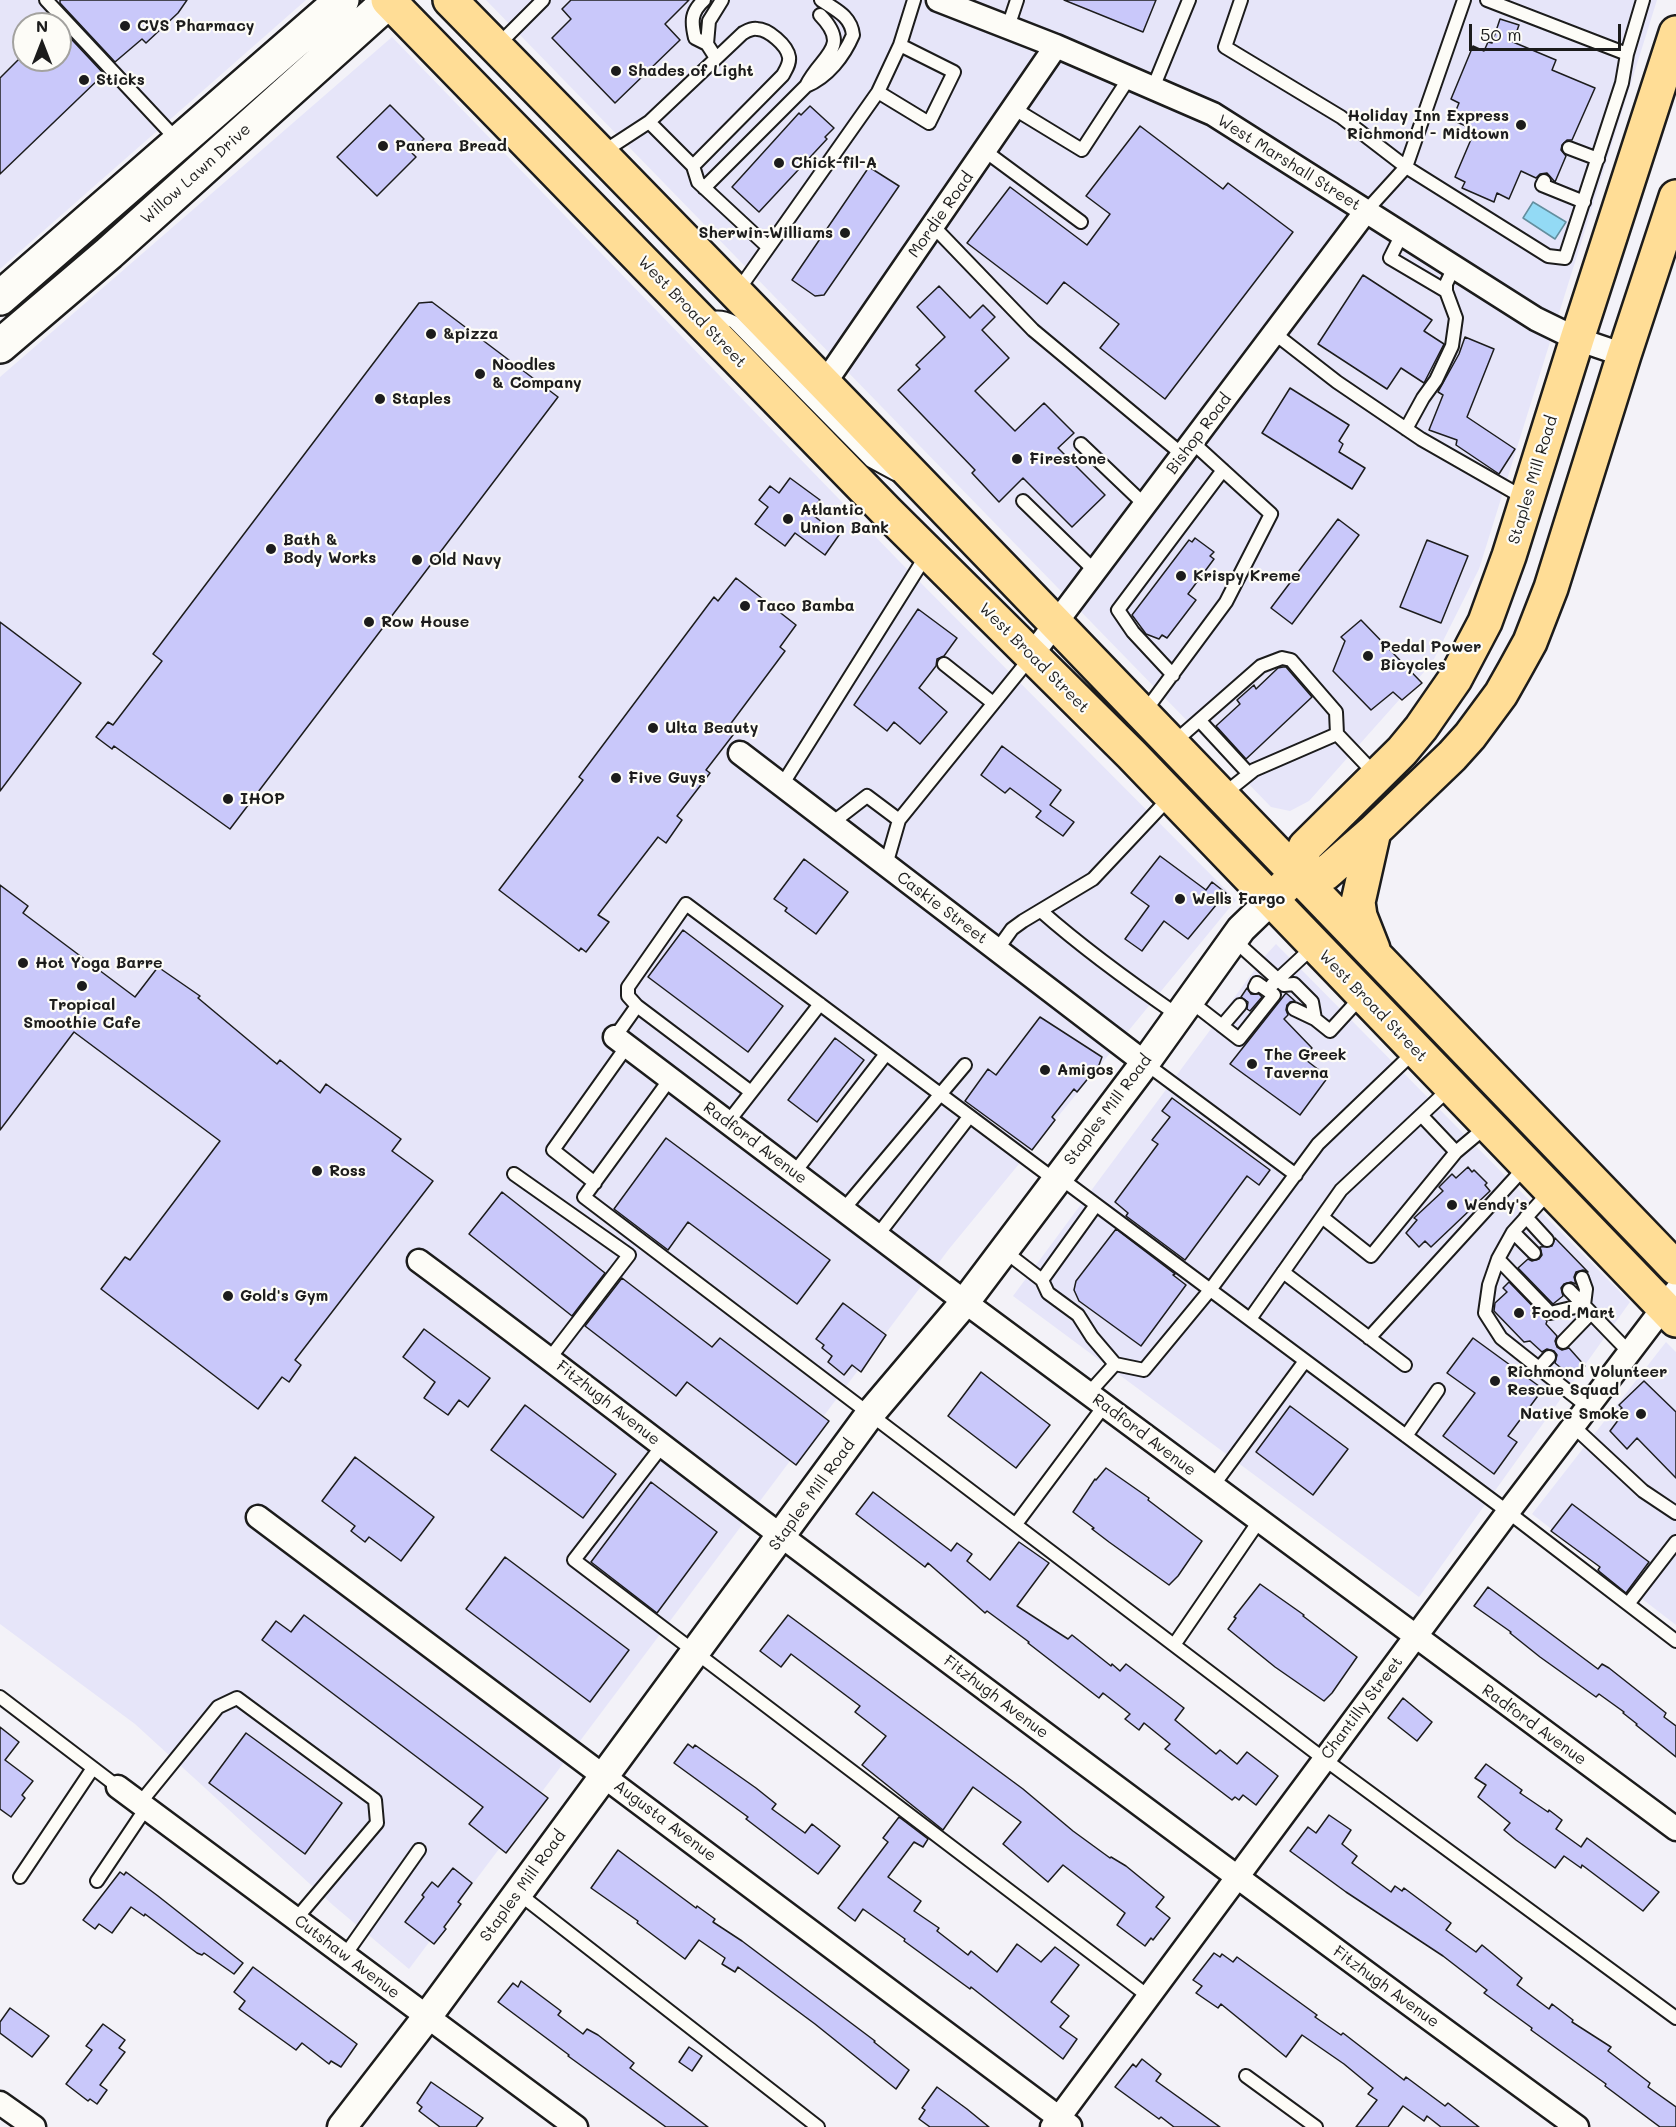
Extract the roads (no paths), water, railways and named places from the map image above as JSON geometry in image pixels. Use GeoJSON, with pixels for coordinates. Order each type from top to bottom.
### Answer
{"type":"FeatureCollection","features":[{"type":"Feature","properties":{"kind":"main road","name":"Willow Lawn Drive"},"geometry":{"type":"LineString","coordinates":[[0,298],[342,0]]}},
{"type":"Feature","properties":{"kind":"main road","name":"Willow Lawn Drive"},"geometry":{"type":"LineString","coordinates":[[0,346],[109,253],[389,0]]}},
{"type":"Feature","properties":{"kind":"main road","name":"West Broad Street"},"geometry":{"type":"LineString","coordinates":[[389,0],[703,324],[1171,796],[1551,1190],[1672,1306]]}},
{"type":"Feature","properties":{"kind":"main road"},"geometry":{"type":"LineString","coordinates":[[460,6],[496,47],[1057,623],[1171,745],[1676,1268]]}},
{"type":"Feature","properties":{"kind":"main road","name":"Staples Mill Road"},"geometry":{"type":"LineString","coordinates":[[1271,900],[1296,875],[1305,847],[1377,776],[1421,728],[1468,657],[1498,588],[1676,33]]}},
{"type":"Feature","properties":{"kind":"main road"},"geometry":{"type":"LineString","coordinates":[[1296,875],[1326,873],[1374,831],[1452,756],[1502,694],[1530,642],[1551,588],[1676,197]]}},
{"type":"Feature","properties":{"kind":"main road"},"geometry":{"type":"LineString","coordinates":[[1374,831],[1358,902],[1360,916],[1378,959]]}},
{"type":"Feature","properties":{"kind":"street","name":"West Marshall Street"},"geometry":{"type":"LineString","coordinates":[[938,0],[1056,46],[1213,114],[1536,319],[1577,339],[1624,355]]}},
{"type":"Feature","properties":{"kind":"street","name":"Mordie Road"},"geometry":{"type":"LineString","coordinates":[[824,384],[1056,46]]}},
{"type":"Feature","properties":{"kind":"street","name":"Bishop Road"},"geometry":{"type":"LineString","coordinates":[[1031,656],[1366,211]]}},
{"type":"Feature","properties":{"kind":"street","name":"Caskie Street"},"geometry":{"type":"LineString","coordinates":[[740,753],[1145,1063]]}},
{"type":"Feature","properties":{"kind":"street","name":"Staples Mill Road"},"geometry":{"type":"LineString","coordinates":[[342,2127],[427,2017],[870,1414],[965,1302],[1056,1178],[1145,1063],[1241,929],[1271,900]]}},
{"type":"Feature","properties":{"kind":"street","name":"Radford Avenue"},"geometry":{"type":"LineString","coordinates":[[621,1042],[1096,1400],[1676,1829]]}},
{"type":"Feature","properties":{"kind":"street","name":"Fitzhugh Avenue"},"geometry":{"type":"LineString","coordinates":[[419,1261],[1235,1877],[1577,2127]]}},
{"type":"Feature","properties":{"kind":"street","name":"Chantilly Street"},"geometry":{"type":"LineString","coordinates":[[1061,2124],[1148,1996],[1235,1877],[1629,1352],[1672,1306]]}},
{"type":"Feature","properties":{"kind":"street","name":"Augusta Avenue"},"geometry":{"type":"LineString","coordinates":[[258,1517],[604,1776],[1061,2124]]}},
{"type":"Feature","properties":{"kind":"street","name":"Cutshaw Avenue"},"geometry":{"type":"LineString","coordinates":[[118,1787],[576,2127]]}},
{"type":"Feature","properties":{"kind":"street"},"geometry":{"type":"LineString","coordinates":[[0,2103],[34,2127]]}},
{"type":"Feature","properties":{"kind":"lane"},"geometry":{"type":"LineString","coordinates":[[46,0],[179,142]]}},
{"type":"Feature","properties":{"kind":"lane"},"geometry":{"type":"LineString","coordinates":[[496,47],[543,0]]}},
{"type":"Feature","properties":{"kind":"lane"},"geometry":{"type":"LineString","coordinates":[[704,0],[695,9],[692,22],[695,38],[707,44],[716,58]]}},
{"type":"Feature","properties":{"kind":"lane"},"geometry":{"type":"LineString","coordinates":[[707,44],[709,21],[722,0]]}},
{"type":"Feature","properties":{"kind":"lane"},"geometry":{"type":"LineString","coordinates":[[704,188],[807,86],[817,82],[830,70],[853,35],[850,21],[822,0]]}},
{"type":"Feature","properties":{"kind":"lane"},"geometry":{"type":"LineString","coordinates":[[736,293],[878,92],[900,45],[914,0]]}},
{"type":"Feature","properties":{"kind":"lane"},"geometry":{"type":"LineString","coordinates":[[1008,27],[1017,0]]}},
{"type":"Feature","properties":{"kind":"lane"},"geometry":{"type":"LineString","coordinates":[[1153,88],[1189,0]]}},
{"type":"Feature","properties":{"kind":"lane"},"geometry":{"type":"LineString","coordinates":[[1241,0],[1225,47],[1341,117],[1406,167],[1548,256],[1565,258],[1622,82],[1627,54],[1643,0]]}},
{"type":"Feature","properties":{"kind":"lane"},"geometry":{"type":"LineString","coordinates":[[1366,211],[1406,167],[1464,0]]}},
{"type":"Feature","properties":{"kind":"lane"},"geometry":{"type":"LineString","coordinates":[[1487,0],[1627,54]]}},
{"type":"Feature","properties":{"kind":"lane"},"geometry":{"type":"LineString","coordinates":[[807,86],[811,76],[834,45],[835,35],[820,15]]}},
{"type":"Feature","properties":{"kind":"lane"},"geometry":{"type":"LineString","coordinates":[[600,153],[650,122],[743,33],[754,28],[763,30],[784,47],[789,55],[789,64],[783,75],[693,166]]}},
{"type":"Feature","properties":{"kind":"lane"},"geometry":{"type":"LineString","coordinates":[[878,92],[929,123],[954,72],[900,45]]}},
{"type":"Feature","properties":{"kind":"lane"},"geometry":{"type":"LineString","coordinates":[[1013,108],[1082,150],[1129,78]]}},
{"type":"Feature","properties":{"kind":"lane"},"geometry":{"type":"LineString","coordinates":[[650,122],[693,166],[698,182],[768,247]]}},
{"type":"Feature","properties":{"kind":"lane"},"geometry":{"type":"LineString","coordinates":[[1569,148],[1598,159]]}},
{"type":"Feature","properties":{"kind":"lane"},"geometry":{"type":"LineString","coordinates":[[985,151],[1081,222]]}},
{"type":"Feature","properties":{"kind":"lane"},"geometry":{"type":"LineString","coordinates":[[1544,181],[1542,185],[1584,202]]}},
{"type":"Feature","properties":{"kind":"lane"},"geometry":{"type":"LineString","coordinates":[[933,226],[1033,330],[1188,449],[1223,470],[1271,514],[1226,602],[1143,714]]}},
{"type":"Feature","properties":{"kind":"lane"},"geometry":{"type":"LineString","coordinates":[[1402,234],[1390,258],[1446,291]]}},
{"type":"Feature","properties":{"kind":"lane"},"geometry":{"type":"LineString","coordinates":[[1406,429],[1436,380],[1452,346],[1456,318],[1446,291],[1446,284],[1454,267]]}},
{"type":"Feature","properties":{"kind":"lane"},"geometry":{"type":"LineString","coordinates":[[703,324],[714,317],[734,322],[872,461],[935,497]]}},
{"type":"Feature","properties":{"kind":"lane"},"geometry":{"type":"LineString","coordinates":[[1274,333],[1337,382],[1406,429],[1527,499]]}},
{"type":"Feature","properties":{"kind":"lane"},"geometry":{"type":"LineString","coordinates":[[1081,444],[1145,505]]}},
{"type":"Feature","properties":{"kind":"lane"},"geometry":{"type":"LineString","coordinates":[[1173,675],[1132,632],[1118,610],[1223,470]]}},
{"type":"Feature","properties":{"kind":"lane"},"geometry":{"type":"LineString","coordinates":[[1023,501],[1095,571]]}},
{"type":"Feature","properties":{"kind":"lane"},"geometry":{"type":"LineString","coordinates":[[782,785],[928,553]]}},
{"type":"Feature","properties":{"kind":"lane"},"geometry":{"type":"LineString","coordinates":[[886,865],[899,820],[1031,656]]}},
{"type":"Feature","properties":{"kind":"lane"},"geometry":{"type":"LineString","coordinates":[[1171,745],[1261,666],[1282,658],[1292,660],[1336,712],[1337,734],[1377,776]]}},
{"type":"Feature","properties":{"kind":"lane"},"geometry":{"type":"LineString","coordinates":[[944,664],[993,703]]}},
{"type":"Feature","properties":{"kind":"lane"},"geometry":{"type":"LineString","coordinates":[[1200,720],[1249,774]]}},
{"type":"Feature","properties":{"kind":"lane"},"geometry":{"type":"LineString","coordinates":[[1221,796],[1249,774],[1292,752],[1337,734]]}},
{"type":"Feature","properties":{"kind":"lane"},"geometry":{"type":"LineString","coordinates":[[832,823],[867,796],[899,820]]}},
{"type":"Feature","properties":{"kind":"lane"},"geometry":{"type":"LineString","coordinates":[[997,950],[1012,929],[1093,879],[1171,796]]}},
{"type":"Feature","properties":{"kind":"lane"},"geometry":{"type":"LineString","coordinates":[[751,1092],[637,1006],[628,996],[628,987],[686,904],[969,1117],[1096,1205],[1250,1319],[1676,1641]]}},
{"type":"Feature","properties":{"kind":"lane"},"geometry":{"type":"LineString","coordinates":[[1041,911],[1074,940],[1184,1008],[1222,1026],[1239,1039],[1274,995],[1257,983],[1255,987]]}},
{"type":"Feature","properties":{"kind":"lane"},"geometry":{"type":"LineString","coordinates":[[1234,940],[1281,987]]}},
{"type":"Feature","properties":{"kind":"lane"},"geometry":{"type":"LineString","coordinates":[[1281,987],[1315,945]]}},
{"type":"Feature","properties":{"kind":"lane"},"geometry":{"type":"LineString","coordinates":[[1268,990],[1294,984],[1312,1002],[1315,1019]]}},
{"type":"Feature","properties":{"kind":"lane"},"geometry":{"type":"LineString","coordinates":[[1294,1009],[1315,1019],[1330,1031],[1362,995]]}},
{"type":"Feature","properties":{"kind":"lane"},"geometry":{"type":"LineString","coordinates":[[728,1122],[820,1004]]}},
{"type":"Feature","properties":{"kind":"lane"},"geometry":{"type":"LineString","coordinates":[[1222,1026],[1240,1005]]}},
{"type":"Feature","properties":{"kind":"lane"},"geometry":{"type":"LineString","coordinates":[[595,1183],[553,1150],[621,1042],[637,1006]]}},
{"type":"Feature","properties":{"kind":"lane"},"geometry":{"type":"LineString","coordinates":[[1003,1250],[1042,1280],[1048,1293],[1078,1315],[1092,1337],[1115,1364],[1144,1370],[1210,1290],[1318,1144],[1416,1050]]}},
{"type":"Feature","properties":{"kind":"lane"},"geometry":{"type":"LineString","coordinates":[[794,1173],[886,1054]]}},
{"type":"Feature","properties":{"kind":"lane"},"geometry":{"type":"LineString","coordinates":[[1145,1063],[1296,1175]]}},
{"type":"Feature","properties":{"kind":"lane"},"geometry":{"type":"LineString","coordinates":[[843,1210],[964,1065]]}},
{"type":"Feature","properties":{"kind":"lane"},"geometry":{"type":"LineString","coordinates":[[670,1079],[584,1197],[1324,1759],[1676,2018]]}},
{"type":"Feature","properties":{"kind":"lane"},"geometry":{"type":"LineString","coordinates":[[1250,1319],[1341,1190],[1451,1087]]}},
{"type":"Feature","properties":{"kind":"lane"},"geometry":{"type":"LineString","coordinates":[[1421,1115],[1456,1152]]}},
{"type":"Feature","properties":{"kind":"lane"},"geometry":{"type":"LineString","coordinates":[[877,1236],[969,1117]]}},
{"type":"Feature","properties":{"kind":"lane"},"geometry":{"type":"LineString","coordinates":[[1322,1217],[1371,1256],[1456,1152],[1488,1125]]}},
{"type":"Feature","properties":{"kind":"lane"},"geometry":{"type":"LineString","coordinates":[[1369,1338],[1527,1165]]}},
{"type":"Feature","properties":{"kind":"lane"},"geometry":{"type":"LineString","coordinates":[[514,1174],[629,1255],[550,1358]]}},
{"type":"Feature","properties":{"kind":"lane"},"geometry":{"type":"LineString","coordinates":[[1551,1190],[1513,1232],[1498,1259],[1489,1285],[1485,1313],[1501,1338],[1588,1407]]}},
{"type":"Feature","properties":{"kind":"lane"},"geometry":{"type":"LineString","coordinates":[[1042,1280],[1096,1205]]}},
{"type":"Feature","properties":{"kind":"lane"},"geometry":{"type":"LineString","coordinates":[[1526,1217],[1547,1240]]}},
{"type":"Feature","properties":{"kind":"lane"},"geometry":{"type":"LineString","coordinates":[[1513,1232],[1534,1253]]}},
{"type":"Feature","properties":{"kind":"lane"},"geometry":{"type":"LineString","coordinates":[[1498,1259],[1550,1313],[1588,1309]]}},
{"type":"Feature","properties":{"kind":"lane"},"geometry":{"type":"LineString","coordinates":[[1283,1272],[1405,1365]]}},
{"type":"Feature","properties":{"kind":"lane"},"geometry":{"type":"LineString","coordinates":[[1563,1342],[1588,1309],[1586,1288],[1582,1278]]}},
{"type":"Feature","properties":{"kind":"lane"},"geometry":{"type":"LineString","coordinates":[[1569,1290],[1629,1352]]}},
{"type":"Feature","properties":{"kind":"lane"},"geometry":{"type":"LineString","coordinates":[[1539,1368],[1549,1358]]}},
{"type":"Feature","properties":{"kind":"lane"},"geometry":{"type":"LineString","coordinates":[[1213,1486],[1305,1361]]}},
{"type":"Feature","properties":{"kind":"lane"},"geometry":{"type":"LineString","coordinates":[[1016,1524],[1096,1400],[1115,1364]]}},
{"type":"Feature","properties":{"kind":"lane"},"geometry":{"type":"LineString","coordinates":[[1406,1436],[1438,1390]]}},
{"type":"Feature","properties":{"kind":"lane"},"geometry":{"type":"LineString","coordinates":[[1573,1426],[1643,1491],[1676,1513]]}},
{"type":"Feature","properties":{"kind":"lane"},"geometry":{"type":"LineString","coordinates":[[662,1446],[574,1560],[1148,1996]]}},
{"type":"Feature","properties":{"kind":"lane"},"geometry":{"type":"LineString","coordinates":[[1174,1645],[1259,1521]]}},
{"type":"Feature","properties":{"kind":"lane"},"geometry":{"type":"LineString","coordinates":[[1628,1605],[1676,1542]]}},
{"type":"Feature","properties":{"kind":"lane"},"geometry":{"type":"LineString","coordinates":[[0,1697],[118,1787]]}},
{"type":"Feature","properties":{"kind":"lane"},"geometry":{"type":"LineString","coordinates":[[97,1881],[143,1805],[218,1707],[237,1698],[375,1800],[377,1823],[296,1919]]}},
{"type":"Feature","properties":{"kind":"lane"},"geometry":{"type":"LineString","coordinates":[[20,1877],[93,1768]]}},
{"type":"Feature","properties":{"kind":"lane"},"geometry":{"type":"LineString","coordinates":[[345,1955],[419,1850]]}},
{"type":"Feature","properties":{"kind":"lane"},"geometry":{"type":"LineString","coordinates":[[518,1893],[818,2127]]}},
{"type":"Feature","properties":{"kind":"lane"},"geometry":{"type":"LineString","coordinates":[[1246,2076],[1316,2127]]}},
{"type":"Feature","properties":{"kind":"water"},"geometry":{"type":"Polygon","coordinates":[[[1533,202],[1566,222],[1555,239],[1523,218],[1533,202]]]}},
{"type":"Feature","properties":{"kind":"place","name":"CVS Pharmacy"},"geometry":{"type":"Point","coordinates":[125,26]}},
{"type":"Feature","properties":{"kind":"place","name":"Shades of Light"},"geometry":{"type":"Point","coordinates":[616,71]}},
{"type":"Feature","properties":{"kind":"place","name":"Sticks"},"geometry":{"type":"Point","coordinates":[84,80]}},
{"type":"Feature","properties":{"kind":"place","name":"Holiday Inn Express Richmond - Midtown"},"geometry":{"type":"Point","coordinates":[1521,125]}},
{"type":"Feature","properties":{"kind":"place","name":"Panera Bread"},"geometry":{"type":"Point","coordinates":[383,146]}},
{"type":"Feature","properties":{"kind":"place","name":"Chick-fil-A"},"geometry":{"type":"Point","coordinates":[779,163]}},
{"type":"Feature","properties":{"kind":"place","name":"Sherwin-Williams"},"geometry":{"type":"Point","coordinates":[845,233]}},
{"type":"Feature","properties":{"kind":"place","name":"&pizza"},"geometry":{"type":"Point","coordinates":[431,334]}},
{"type":"Feature","properties":{"kind":"place","name":"Noodles & Company"},"geometry":{"type":"Point","coordinates":[480,374]}},
{"type":"Feature","properties":{"kind":"place","name":"Staples"},"geometry":{"type":"Point","coordinates":[380,399]}},
{"type":"Feature","properties":{"kind":"place","name":"Firestone"},"geometry":{"type":"Point","coordinates":[1017,459]}},
{"type":"Feature","properties":{"kind":"place","name":"Atlantic Union Bank"},"geometry":{"type":"Point","coordinates":[788,519]}},
{"type":"Feature","properties":{"kind":"place","name":"Bath & Body Works"},"geometry":{"type":"Point","coordinates":[271,549]}},
{"type":"Feature","properties":{"kind":"place","name":"Old Navy"},"geometry":{"type":"Point","coordinates":[417,560]}},
{"type":"Feature","properties":{"kind":"place","name":"Krispy Kreme"},"geometry":{"type":"Point","coordinates":[1181,576]}},
{"type":"Feature","properties":{"kind":"place","name":"Taco Bamba"},"geometry":{"type":"Point","coordinates":[745,606]}},
{"type":"Feature","properties":{"kind":"place","name":"Row House"},"geometry":{"type":"Point","coordinates":[369,622]}},
{"type":"Feature","properties":{"kind":"place","name":"Pedal Power Bicycles"},"geometry":{"type":"Point","coordinates":[1368,656]}},
{"type":"Feature","properties":{"kind":"place","name":"Ulta Beauty"},"geometry":{"type":"Point","coordinates":[653,728]}},
{"type":"Feature","properties":{"kind":"place","name":"Five Guys"},"geometry":{"type":"Point","coordinates":[616,778]}},
{"type":"Feature","properties":{"kind":"place","name":"IHOP"},"geometry":{"type":"Point","coordinates":[228,799]}},
{"type":"Feature","properties":{"kind":"place","name":"Wells Fargo"},"geometry":{"type":"Point","coordinates":[1180,899]}},
{"type":"Feature","properties":{"kind":"place","name":"Hot Yoga Barre"},"geometry":{"type":"Point","coordinates":[23,963]}},
{"type":"Feature","properties":{"kind":"place","name":"Tropical Smoothie Cafe"},"geometry":{"type":"Point","coordinates":[82,986]}},
{"type":"Feature","properties":{"kind":"place","name":"The Greek Taverna"},"geometry":{"type":"Point","coordinates":[1252,1064]}},
{"type":"Feature","properties":{"kind":"place","name":"Amigos"},"geometry":{"type":"Point","coordinates":[1045,1070]}},
{"type":"Feature","properties":{"kind":"place","name":"Ross"},"geometry":{"type":"Point","coordinates":[317,1171]}},
{"type":"Feature","properties":{"kind":"place","name":"Wendy's"},"geometry":{"type":"Point","coordinates":[1452,1205]}},
{"type":"Feature","properties":{"kind":"place","name":"Gold's Gym"},"geometry":{"type":"Point","coordinates":[228,1296]}},
{"type":"Feature","properties":{"kind":"place","name":"Food Mart"},"geometry":{"type":"Point","coordinates":[1519,1313]}},
{"type":"Feature","properties":{"kind":"place","name":"Richmond Volunteer Rescue Squad"},"geometry":{"type":"Point","coordinates":[1495,1381]}},
{"type":"Feature","properties":{"kind":"place","name":"Native Smoke"},"geometry":{"type":"Point","coordinates":[1641,1414]}}]}
